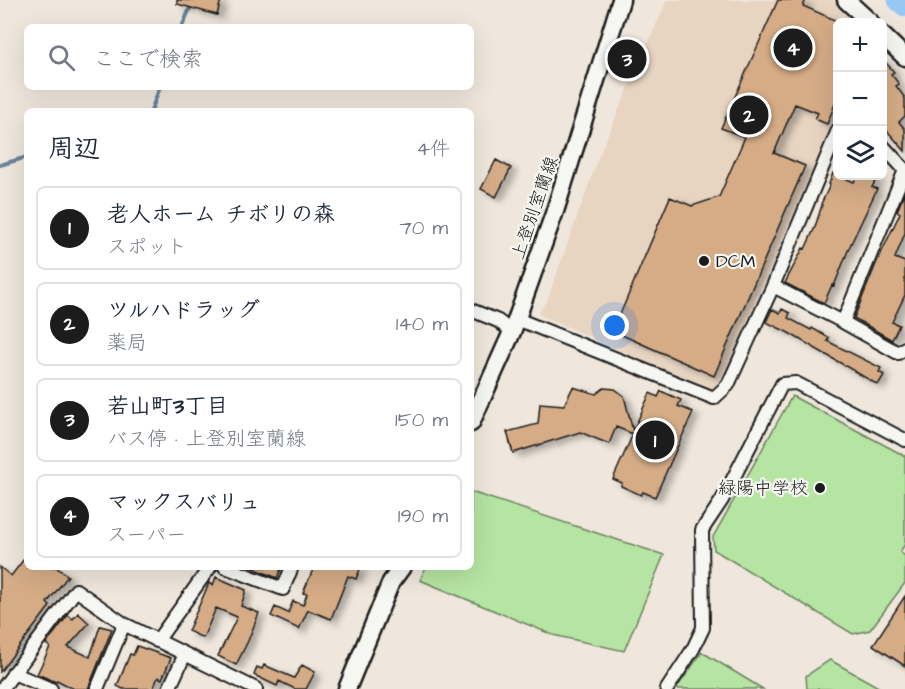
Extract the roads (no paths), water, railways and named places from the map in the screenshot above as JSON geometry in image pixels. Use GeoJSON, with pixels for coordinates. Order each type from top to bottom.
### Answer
{"type":"FeatureCollection","features":[{"type":"Feature","properties":{"kind":"main road","name":"上登別室蘭線"},"geometry":{"type":"LineString","coordinates":[[474,416],[514,326],[555,211],[621,0]]}},
{"type":"Feature","properties":{"kind":"main road"},"geometry":{"type":"LineString","coordinates":[[846,0],[866,18]]}},
{"type":"Feature","properties":{"kind":"main road"},"geometry":{"type":"LineString","coordinates":[[887,40],[905,57]]}},
{"type":"Feature","properties":{"kind":"main road"},"geometry":{"type":"LineString","coordinates":[[347,689],[391,582],[400,570]]}},
{"type":"Feature","properties":{"kind":"street"},"geometry":{"type":"LineString","coordinates":[[474,311],[714,398],[728,385],[773,286],[833,140]]}},
{"type":"Feature","properties":{"kind":"street"},"geometry":{"type":"LineString","coordinates":[[843,321],[905,170],[887,150]]}},
{"type":"Feature","properties":{"kind":"street"},"geometry":{"type":"LineString","coordinates":[[773,286],[843,321],[898,353],[905,348]]}},
{"type":"Feature","properties":{"kind":"street"},"geometry":{"type":"LineString","coordinates":[[667,689],[693,649],[703,628],[702,530],[722,500],[782,384],[796,383],[905,440]]}},
{"type":"Feature","properties":{"kind":"street"},"geometry":{"type":"LineString","coordinates":[[157,641],[208,570]]}},
{"type":"Feature","properties":{"kind":"street"},"geometry":{"type":"LineString","coordinates":[[233,570],[283,589],[291,570]]}},
{"type":"Feature","properties":{"kind":"street"},"geometry":{"type":"LineString","coordinates":[[51,689],[6,678],[76,590],[124,624],[250,688]]}},
{"type":"Feature","properties":{"kind":"street"},"geometry":{"type":"LineString","coordinates":[[97,689],[124,624]]}},
{"type":"Feature","properties":{"kind":"street"},"geometry":{"type":"LineString","coordinates":[[169,689],[185,654]]}},
{"type":"Feature","properties":{"kind":"waterway"},"geometry":{"type":"LineString","coordinates":[[898,0],[905,6]]}},
{"type":"Feature","properties":{"kind":"waterway"},"geometry":{"type":"LineString","coordinates":[[183,24],[190,8]]}},
{"type":"Feature","properties":{"kind":"waterway"},"geometry":{"type":"LineString","coordinates":[[152,108],[159,90]]}},
{"type":"Feature","properties":{"kind":"waterway"},"geometry":{"type":"LineString","coordinates":[[0,165],[24,158]]}},
{"type":"Feature","properties":{"kind":"place","name":"マックスバリュ"},"geometry":{"type":"Point","coordinates":[793,48]}},
{"type":"Feature","properties":{"kind":"place","name":"若山町3丁目"},"geometry":{"type":"Point","coordinates":[627,59]}},
{"type":"Feature","properties":{"kind":"place","name":"ツルハドラッグ"},"geometry":{"type":"Point","coordinates":[749,115]}},
{"type":"Feature","properties":{"kind":"place","name":"DCM"},"geometry":{"type":"Point","coordinates":[704,261]}},
{"type":"Feature","properties":{"kind":"place","name":"老人ホーム チボリの森"},"geometry":{"type":"Point","coordinates":[655,440]}},
{"type":"Feature","properties":{"kind":"place","name":"緑陽中学校"},"geometry":{"type":"Point","coordinates":[820,488]}}]}
